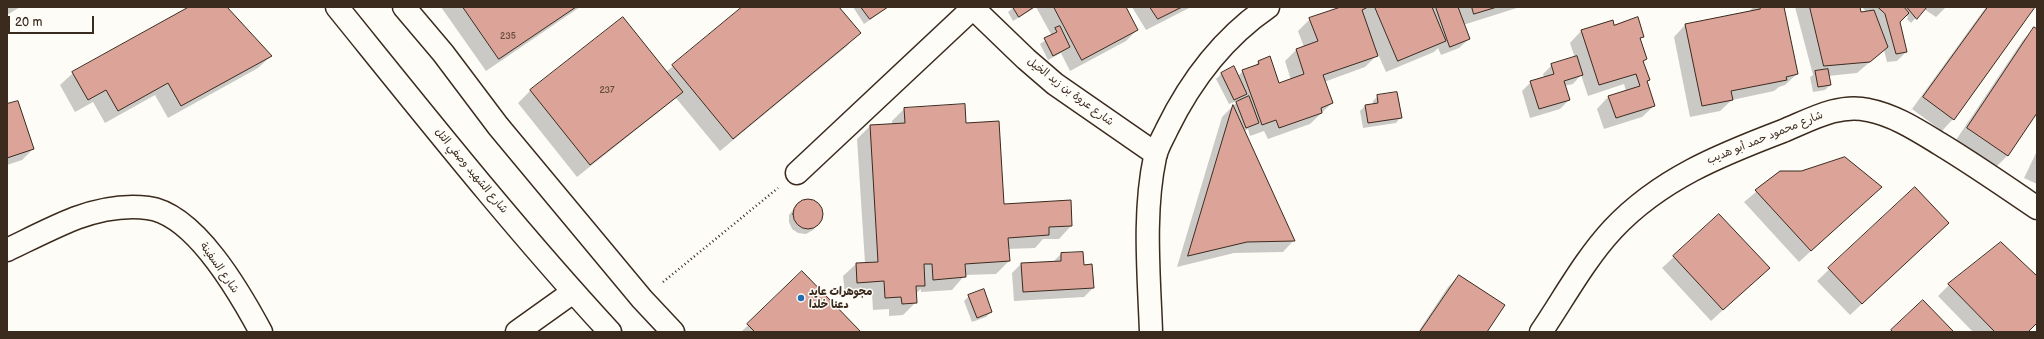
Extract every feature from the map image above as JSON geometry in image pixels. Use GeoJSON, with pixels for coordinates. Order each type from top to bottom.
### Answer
{"type":"FeatureCollection","features":[{"type":"Feature","properties":{"kind":"street","name":"شارع الشهيد وصفي التل"},"geometry":{"type":"LineString","coordinates":[[337,7],[466,166],[573,292],[610,332]]}},
{"type":"Feature","properties":{"kind":"street"},"geometry":{"type":"LineString","coordinates":[[404,7],[443,53],[498,126],[642,299],[673,332]]}},
{"type":"Feature","properties":{"kind":"street"},"geometry":{"type":"LineString","coordinates":[[797,172],[972,7]]}},
{"type":"Feature","properties":{"kind":"street","name":"شارع عروة بن زيد الخيل"},"geometry":{"type":"LineString","coordinates":[[972,7],[1026,59],[1055,84],[1156,154]]}},
{"type":"Feature","properties":{"kind":"street"},"geometry":{"type":"LineString","coordinates":[[1151,332],[1149,200],[1156,154],[1187,92],[1206,65],[1226,41],[1268,7]]}},
{"type":"Feature","properties":{"kind":"street","name":"شارع محمود حمد أبو هديب"},"geometry":{"type":"LineString","coordinates":[[1541,332],[1612,230],[1636,206],[1668,183],[1705,162],[1840,109],[1867,109],[1889,116],[1948,149],[2037,208]]}},
{"type":"Feature","properties":{"kind":"street","name":"شارع السفينة"},"geometry":{"type":"LineString","coordinates":[[7,250],[77,218],[119,208],[149,208],[176,219],[205,244],[261,332]]}},
{"type":"Feature","properties":{"kind":"street"},"geometry":{"type":"LineString","coordinates":[[517,332],[573,292]]}},
{"type":"Feature","properties":{"kind":"path"},"geometry":{"type":"LineString","coordinates":[[642,299],[797,172]]}},
{"type":"Feature","properties":{"kind":"building"},"geometry":{"type":"Polygon","coordinates":[[[189,7],[227,7],[272,56],[181,106],[168,83],[118,111],[106,90],[88,100],[72,72],[189,7]]]}},
{"type":"Feature","properties":{"kind":"building"},"geometry":{"type":"Polygon","coordinates":[[[463,7],[576,7],[499,59],[463,7]]]}},
{"type":"Feature","properties":{"kind":"building"},"geometry":{"type":"Polygon","coordinates":[[[742,7],[839,7],[861,33],[733,139],[672,65],[742,7]]]}},
{"type":"Feature","properties":{"kind":"building"},"geometry":{"type":"Polygon","coordinates":[[[861,7],[888,7],[870,19],[861,7]]]}},
{"type":"Feature","properties":{"kind":"building"},"geometry":{"type":"Polygon","coordinates":[[[1013,7],[1034,7],[1019,17],[1013,7]]]}},
{"type":"Feature","properties":{"kind":"building"},"geometry":{"type":"Polygon","coordinates":[[[1054,7],[1126,7],[1138,30],[1082,60],[1054,7]]]}},
{"type":"Feature","properties":{"kind":"building"},"geometry":{"type":"Polygon","coordinates":[[[1150,7],[1182,7],[1158,19],[1150,7]]]}},
{"type":"Feature","properties":{"kind":"building"},"geometry":{"type":"Polygon","coordinates":[[[1341,7],[1368,7],[1362,10],[1378,56],[1323,75],[1333,103],[1321,108],[1322,113],[1279,128],[1276,120],[1262,125],[1242,70],[1259,64],[1258,61],[1270,56],[1279,83],[1304,74],[1296,49],[1318,41],[1309,18],[1341,7]]]}},
{"type":"Feature","properties":{"kind":"building"},"geometry":{"type":"Polygon","coordinates":[[[1375,7],[1432,7],[1446,41],[1398,61],[1375,7]]]}},
{"type":"Feature","properties":{"kind":"building"},"geometry":{"type":"Polygon","coordinates":[[[1436,7],[1458,7],[1470,39],[1450,47],[1436,7]]]}},
{"type":"Feature","properties":{"kind":"building"},"geometry":{"type":"Polygon","coordinates":[[[1472,7],[1497,7],[1474,14],[1472,7]]]}},
{"type":"Feature","properties":{"kind":"building"},"geometry":{"type":"Polygon","coordinates":[[[1760,7],[1784,7],[1798,74],[1786,77],[1787,80],[1731,91],[1733,100],[1702,106],[1685,24],[1760,9],[1760,7]]]}},
{"type":"Feature","properties":{"kind":"building"},"geometry":{"type":"Polygon","coordinates":[[[1810,7],[1860,7],[1861,12],[1874,10],[1888,47],[1870,62],[1824,66],[1810,7]]]}},
{"type":"Feature","properties":{"kind":"building"},"geometry":{"type":"Polygon","coordinates":[[[1878,7],[1904,7],[1909,13],[1900,22],[1907,52],[1896,54],[1885,14],[1878,7]]]}},
{"type":"Feature","properties":{"kind":"building"},"geometry":{"type":"Polygon","coordinates":[[[1907,7],[1927,7],[1917,19],[1907,7]]]}},
{"type":"Feature","properties":{"kind":"building"},"geometry":{"type":"Polygon","coordinates":[[[1988,7],[2035,7],[1954,120],[1923,97],[1988,7]]]}},
{"type":"Feature","properties":{"kind":"building"},"geometry":{"type":"Polygon","coordinates":[[[623,17],[683,92],[590,165],[530,90],[623,17]]]}},
{"type":"Feature","properties":{"kind":"building"},"geometry":{"type":"Polygon","coordinates":[[[1638,17],[1644,37],[1640,38],[1647,59],[1643,61],[1650,80],[1647,81],[1655,106],[1616,118],[1608,96],[1640,86],[1636,74],[1599,85],[1581,30],[1613,20],[1614,25],[1638,17]]]}},
{"type":"Feature","properties":{"kind":"building"},"geometry":{"type":"Polygon","coordinates":[[[1060,26],[1070,47],[1053,56],[1044,38],[1057,32],[1055,28],[1060,26]]]}},
{"type":"Feature","properties":{"kind":"building"},"geometry":{"type":"Polygon","coordinates":[[[2034,27],[2037,29],[2037,113],[2008,156],[1967,128],[2034,27]]]}},
{"type":"Feature","properties":{"kind":"building"},"geometry":{"type":"Polygon","coordinates":[[[1577,56],[1583,75],[1564,81],[1570,100],[1539,109],[1530,81],[1554,74],[1551,64],[1577,56]]]}},
{"type":"Feature","properties":{"kind":"building"},"geometry":{"type":"Polygon","coordinates":[[[1234,66],[1247,94],[1234,100],[1221,73],[1234,66]]]}},
{"type":"Feature","properties":{"kind":"building"},"geometry":{"type":"Polygon","coordinates":[[[1828,69],[1831,85],[1818,87],[1815,71],[1828,69]]]}},
{"type":"Feature","properties":{"kind":"building"},"geometry":{"type":"Polygon","coordinates":[[[1397,92],[1402,118],[1368,123],[1365,105],[1378,103],[1377,95],[1397,92]]]}},
{"type":"Feature","properties":{"kind":"building"},"geometry":{"type":"Polygon","coordinates":[[[1249,96],[1259,123],[1246,128],[1236,102],[1249,96]]]}},
{"type":"Feature","properties":{"kind":"building"},"geometry":{"type":"Polygon","coordinates":[[[18,101],[34,149],[7,158],[7,104],[18,101]]]}},
{"type":"Feature","properties":{"kind":"building"},"geometry":{"type":"Polygon","coordinates":[[[965,104],[966,123],[999,121],[1004,204],[1071,200],[1072,226],[1049,227],[1049,235],[1008,238],[1010,261],[965,264],[966,277],[933,280],[932,264],[924,264],[925,286],[916,286],[917,303],[902,304],[901,297],[885,298],[884,281],[857,283],[856,263],[878,262],[870,125],[905,123],[904,108],[965,104]]]}},
{"type":"Feature","properties":{"kind":"building"},"geometry":{"type":"Polygon","coordinates":[[[1233,105],[1295,241],[1247,242],[1188,256],[1233,105]]]}},
{"type":"Feature","properties":{"kind":"building"},"geometry":{"type":"Polygon","coordinates":[[[1845,157],[1882,187],[1811,251],[1755,190],[1780,171],[1801,171],[1845,157]]]}},
{"type":"Feature","properties":{"kind":"building"},"geometry":{"type":"Polygon","coordinates":[[[1915,187],[1949,223],[1862,304],[1828,268],[1915,187]]]}},
{"type":"Feature","properties":{"kind":"building"},"geometry":{"type":"Polygon","coordinates":[[[808,199],[819,203],[823,214],[819,225],[808,229],[797,225],[793,214],[797,203],[808,199]]]}},
{"type":"Feature","properties":{"kind":"building"},"geometry":{"type":"Polygon","coordinates":[[[1719,214],[1770,268],[1723,310],[1673,256],[1719,214]]]}},
{"type":"Feature","properties":{"kind":"building"},"geometry":{"type":"Polygon","coordinates":[[[2001,242],[2037,276],[2037,323],[2028,332],[1995,332],[1948,284],[2001,242]]]}},
{"type":"Feature","properties":{"kind":"building"},"geometry":{"type":"Polygon","coordinates":[[[1083,252],[1084,265],[1092,264],[1094,288],[1023,292],[1021,263],[1061,261],[1061,253],[1083,252]]]}},
{"type":"Feature","properties":{"kind":"building","name":"مجوهرات عايد دعنا خلدا"},"geometry":{"type":"Polygon","coordinates":[[[802,271],[861,332],[755,332],[747,324],[802,271]]]}},
{"type":"Feature","properties":{"kind":"building"},"geometry":{"type":"Polygon","coordinates":[[[1459,275],[1505,305],[1487,332],[1420,332],[1459,275]]]}},
{"type":"Feature","properties":{"kind":"building"},"geometry":{"type":"Polygon","coordinates":[[[984,289],[992,312],[977,318],[968,295],[984,289]]]}},
{"type":"Feature","properties":{"kind":"building"},"geometry":{"type":"Polygon","coordinates":[[[1923,300],[1954,332],[1893,332],[1891,330],[1923,300]]]}},
{"type":"Feature","properties":{"kind":"place","name":"مجوهرات عايد دعنا خلدا"},"geometry":{"type":"Point","coordinates":[801,298]}}]}
